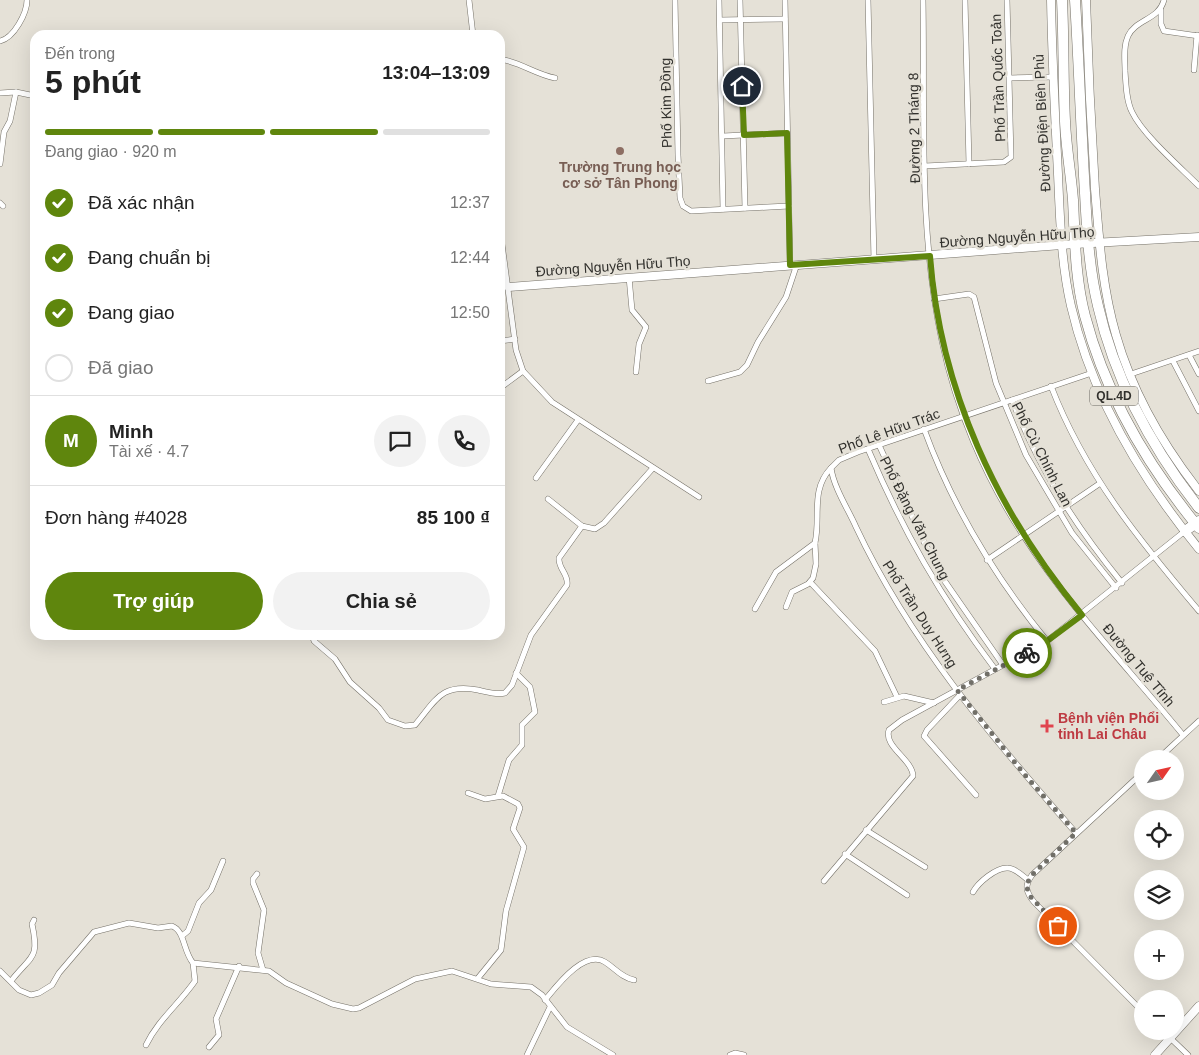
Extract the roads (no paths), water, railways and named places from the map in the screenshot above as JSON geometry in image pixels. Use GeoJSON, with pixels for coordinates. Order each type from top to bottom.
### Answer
{"type":"FeatureCollection","features":[{"type":"Feature","properties":{"kind":"highway","name":"Đường Điện Biên Phủ"},"geometry":{"type":"LineString","coordinates":[[1062,0],[1065,119],[1075,244]]}},
{"type":"Feature","properties":{"kind":"highway","name":"QL.4D"},"geometry":{"type":"LineString","coordinates":[[1076,0],[1079,118],[1088,243],[1101,319],[1154,445],[1199,508]]}},
{"type":"Feature","properties":{"kind":"highway","name":"QL.4D"},"geometry":{"type":"LineString","coordinates":[[1075,244],[1078,277],[1085,315],[1107,380],[1126,422],[1148,460],[1198,524]]}},
{"type":"Feature","properties":{"kind":"highway"},"geometry":{"type":"LineString","coordinates":[[1185,531],[1198,524]]}},
{"type":"Feature","properties":{"kind":"street"},"geometry":{"type":"LineString","coordinates":[[0,41],[6,39],[23,17],[27,0]]}},
{"type":"Feature","properties":{"kind":"street"},"geometry":{"type":"LineString","coordinates":[[468,0],[472,30]]}},
{"type":"Feature","properties":{"kind":"street","name":"Phố Kim Đồng"},"geometry":{"type":"LineString","coordinates":[[675,0],[680,198],[683,206],[691,211],[723,209]]}},
{"type":"Feature","properties":{"kind":"street"},"geometry":{"type":"LineString","coordinates":[[719,0],[723,209],[789,206]]}},
{"type":"Feature","properties":{"kind":"street"},"geometry":{"type":"LineString","coordinates":[[740,0],[745,208]]}},
{"type":"Feature","properties":{"kind":"street"},"geometry":{"type":"LineString","coordinates":[[708,381],[734,374],[744,369],[758,342],[786,297],[793,265],[789,206],[785,0]]}},
{"type":"Feature","properties":{"kind":"street"},"geometry":{"type":"LineString","coordinates":[[868,0],[874,260]]}},
{"type":"Feature","properties":{"kind":"street","name":"Đường 2 Tháng 8"},"geometry":{"type":"LineString","coordinates":[[923,0],[925,166],[930,256]]}},
{"type":"Feature","properties":{"kind":"street"},"geometry":{"type":"LineString","coordinates":[[965,0],[969,164]]}},
{"type":"Feature","properties":{"kind":"street","name":"Phố Trần Quốc Toản"},"geometry":{"type":"LineString","coordinates":[[925,166],[1004,162],[1011,157],[1007,0]]}},
{"type":"Feature","properties":{"kind":"street","name":"Đường Điện Biên Phủ"},"geometry":{"type":"LineString","coordinates":[[1050,0],[1052,77],[1062,245]]}},
{"type":"Feature","properties":{"kind":"street","name":"QL.4D"},"geometry":{"type":"LineString","coordinates":[[1086,0],[1090,116],[1099,243],[1109,310],[1126,376],[1162,438],[1199,491]]}},
{"type":"Feature","properties":{"kind":"street"},"geometry":{"type":"LineString","coordinates":[[1164,0],[1160,24],[1164,31],[1198,36],[1194,70]]}},
{"type":"Feature","properties":{"kind":"street"},"geometry":{"type":"LineString","coordinates":[[1161,10],[1135,27],[1126,40],[1125,66],[1130,105],[1140,124],[1199,186]]}},
{"type":"Feature","properties":{"kind":"street"},"geometry":{"type":"LineString","coordinates":[[720,20],[785,19]]}},
{"type":"Feature","properties":{"kind":"street"},"geometry":{"type":"LineString","coordinates":[[505,60],[554,78]]}},
{"type":"Feature","properties":{"kind":"street"},"geometry":{"type":"LineString","coordinates":[[1010,78],[1052,77]]}},
{"type":"Feature","properties":{"kind":"street"},"geometry":{"type":"LineString","coordinates":[[0,93],[16,92],[30,95]]}},
{"type":"Feature","properties":{"kind":"street"},"geometry":{"type":"LineString","coordinates":[[0,164],[4,132],[10,121],[16,92]]}},
{"type":"Feature","properties":{"kind":"street"},"geometry":{"type":"LineString","coordinates":[[723,136],[787,133]]}},
{"type":"Feature","properties":{"kind":"street","name":"Đường Nguyễn Hữu Thọ"},"geometry":{"type":"LineString","coordinates":[[505,287],[1088,243],[1199,237]]}},
{"type":"Feature","properties":{"kind":"street","name":"QL.4D"},"geometry":{"type":"LineString","coordinates":[[1062,245],[1070,304],[1092,373],[1134,459],[1199,549]]}},
{"type":"Feature","properties":{"kind":"street","name":"Đường Tuệ Tĩnh"},"geometry":{"type":"LineString","coordinates":[[930,256],[934,299],[948,367],[964,415],[992,480],[1023,535],[1052,578],[1183,735]]}},
{"type":"Feature","properties":{"kind":"street"},"geometry":{"type":"LineString","coordinates":[[629,277],[632,310],[646,327],[639,344],[636,372]]}},
{"type":"Feature","properties":{"kind":"street"},"geometry":{"type":"LineString","coordinates":[[505,292],[518,358],[523,371],[542,392],[578,420],[699,497]]}},
{"type":"Feature","properties":{"kind":"street","name":"Phố Cù Chính Lan"},"geometry":{"type":"LineString","coordinates":[[934,299],[969,294],[974,297],[990,362],[1003,403],[1026,455],[1057,511],[1087,554],[1116,588]]}},
{"type":"Feature","properties":{"kind":"street"},"geometry":{"type":"LineString","coordinates":[[505,340],[515,339]]}},
{"type":"Feature","properties":{"kind":"street"},"geometry":{"type":"LineString","coordinates":[[1126,376],[1199,351]]}},
{"type":"Feature","properties":{"kind":"street"},"geometry":{"type":"LineString","coordinates":[[1189,355],[1199,374]]}},
{"type":"Feature","properties":{"kind":"street"},"geometry":{"type":"LineString","coordinates":[[1173,361],[1199,411]]}},
{"type":"Feature","properties":{"kind":"street"},"geometry":{"type":"LineString","coordinates":[[505,384],[523,371]]}},
{"type":"Feature","properties":{"kind":"street","name":"Phố Lê Hữu Trác"},"geometry":{"type":"LineString","coordinates":[[831,468],[836,462],[868,449],[1092,373]]}},
{"type":"Feature","properties":{"kind":"street"},"geometry":{"type":"LineString","coordinates":[[1051,386],[1073,438],[1099,484],[1153,557],[1199,611]]}},
{"type":"Feature","properties":{"kind":"street","name":"Phố Cù Chính Lan"},"geometry":{"type":"LineString","coordinates":[[1012,400],[1031,445],[1064,507],[1122,583]]}},
{"type":"Feature","properties":{"kind":"street"},"geometry":{"type":"LineString","coordinates":[[536,478],[578,420]]}},
{"type":"Feature","properties":{"kind":"street"},"geometry":{"type":"LineString","coordinates":[[924,429],[946,486],[987,560],[1047,641]]}},
{"type":"Feature","properties":{"kind":"street","name":"Phố Đặng Văn Chung"},"geometry":{"type":"LineString","coordinates":[[879,445],[933,558],[961,606],[1003,665]]}},
{"type":"Feature","properties":{"kind":"street","name":"Phố Đặng Văn Chung"},"geometry":{"type":"LineString","coordinates":[[868,449],[923,564],[951,610],[995,669]]}},
{"type":"Feature","properties":{"kind":"street"},"geometry":{"type":"LineString","coordinates":[[548,499],[582,526],[592,530],[604,523],[653,468]]}},
{"type":"Feature","properties":{"kind":"street"},"geometry":{"type":"LineString","coordinates":[[786,607],[792,592],[810,582],[816,564],[817,497],[823,480],[831,468]]}},
{"type":"Feature","properties":{"kind":"street","name":"Phố Trần Duy Hưng"},"geometry":{"type":"LineString","coordinates":[[831,468],[880,576],[958,693],[1076,833]]}},
{"type":"Feature","properties":{"kind":"street"},"geometry":{"type":"LineString","coordinates":[[987,560],[1099,484]]}},
{"type":"Feature","properties":{"kind":"street"},"geometry":{"type":"LineString","coordinates":[[312,640],[335,659],[353,686],[379,708],[391,722],[404,726],[415,724],[424,711],[450,690],[460,687],[502,694],[512,686],[531,635],[567,585],[568,579],[559,561],[564,550],[582,526]]}},
{"type":"Feature","properties":{"kind":"street"},"geometry":{"type":"LineString","coordinates":[[824,881],[913,776],[913,772],[889,739],[887,732],[902,720],[958,693],[995,669],[1047,641],[1116,588],[1185,531]]}},
{"type":"Feature","properties":{"kind":"street"},"geometry":{"type":"LineString","coordinates":[[755,609],[776,572],[816,543]]}},
{"type":"Feature","properties":{"kind":"street"},"geometry":{"type":"LineString","coordinates":[[923,564],[933,558]]}},
{"type":"Feature","properties":{"kind":"street"},"geometry":{"type":"LineString","coordinates":[[810,582],[875,651],[897,697]]}},
{"type":"Feature","properties":{"kind":"street"},"geometry":{"type":"LineString","coordinates":[[498,796],[509,760],[522,743],[522,725],[535,712],[530,687],[516,674]]}},
{"type":"Feature","properties":{"kind":"street"},"geometry":{"type":"LineString","coordinates":[[958,693],[924,736],[976,795]]}},
{"type":"Feature","properties":{"kind":"street"},"geometry":{"type":"LineString","coordinates":[[884,702],[897,697],[910,696],[934,703]]}},
{"type":"Feature","properties":{"kind":"street"},"geometry":{"type":"LineString","coordinates":[[1167,750],[1199,721]]}},
{"type":"Feature","properties":{"kind":"street"},"geometry":{"type":"LineString","coordinates":[[1134,779],[1076,833],[1027,883],[1026,890],[1034,902],[1134,1003]]}},
{"type":"Feature","properties":{"kind":"street"},"geometry":{"type":"LineString","coordinates":[[468,792],[485,799],[498,796],[520,806],[513,829],[523,843],[524,850],[511,891],[501,950],[478,978]]}},
{"type":"Feature","properties":{"kind":"street"},"geometry":{"type":"LineString","coordinates":[[866,830],[924,867]]}},
{"type":"Feature","properties":{"kind":"street"},"geometry":{"type":"LineString","coordinates":[[845,854],[907,895]]}},
{"type":"Feature","properties":{"kind":"street"},"geometry":{"type":"LineString","coordinates":[[182,936],[188,931],[199,904],[211,890],[223,862]]}},
{"type":"Feature","properties":{"kind":"street"},"geometry":{"type":"LineString","coordinates":[[973,892],[982,882],[1006,868],[1012,869],[1027,883]]}},
{"type":"Feature","properties":{"kind":"street"},"geometry":{"type":"LineString","coordinates":[[257,874],[253,879],[253,883],[264,910],[258,952],[263,970]]}},
{"type":"Feature","properties":{"kind":"street"},"geometry":{"type":"LineString","coordinates":[[11,981],[34,954],[37,942],[32,924],[34,920]]}},
{"type":"Feature","properties":{"kind":"street"},"geometry":{"type":"LineString","coordinates":[[0,971],[26,994],[39,994],[48,989],[94,932],[125,923],[158,928],[172,926],[178,928],[185,951],[193,963],[196,976],[195,981],[181,1001],[157,1024],[146,1045]]}},
{"type":"Feature","properties":{"kind":"street"},"geometry":{"type":"LineString","coordinates":[[546,1000],[570,972],[592,960],[604,961],[623,977],[634,980]]}},
{"type":"Feature","properties":{"kind":"street"},"geometry":{"type":"LineString","coordinates":[[193,963],[239,966],[275,973],[286,983],[332,1004],[353,1009],[359,1008],[419,977],[452,970],[491,984],[531,987],[546,1000],[550,1008],[567,1027],[613,1055]]}},
{"type":"Feature","properties":{"kind":"street"},"geometry":{"type":"LineString","coordinates":[[209,1046],[220,1035],[216,1019],[239,966]]}},
{"type":"Feature","properties":{"kind":"street"},"geometry":{"type":"LineString","coordinates":[[1184,1023],[1199,1006]]}},
{"type":"Feature","properties":{"kind":"street"},"geometry":{"type":"LineString","coordinates":[[527,1055],[550,1008]]}},
{"type":"Feature","properties":{"kind":"street"},"geometry":{"type":"LineString","coordinates":[[1155,1055],[1168,1040]]}},
{"type":"Feature","properties":{"kind":"street"},"geometry":{"type":"LineString","coordinates":[[1172,1040],[1188,1055]]}},
{"type":"Feature","properties":{"kind":"street"},"geometry":{"type":"LineString","coordinates":[[730,1055],[736,1053],[744,1055]]}},
{"type":"Feature","properties":{"kind":"place","name":"Trường Trung học cơ sở Tân Phong"},"geometry":{"type":"Point","coordinates":[620,151]}},
{"type":"Feature","properties":{"kind":"place","name":"Bệnh viện Phổi tỉnh Lai Châu"},"geometry":{"type":"Point","coordinates":[1047,726]}}]}
